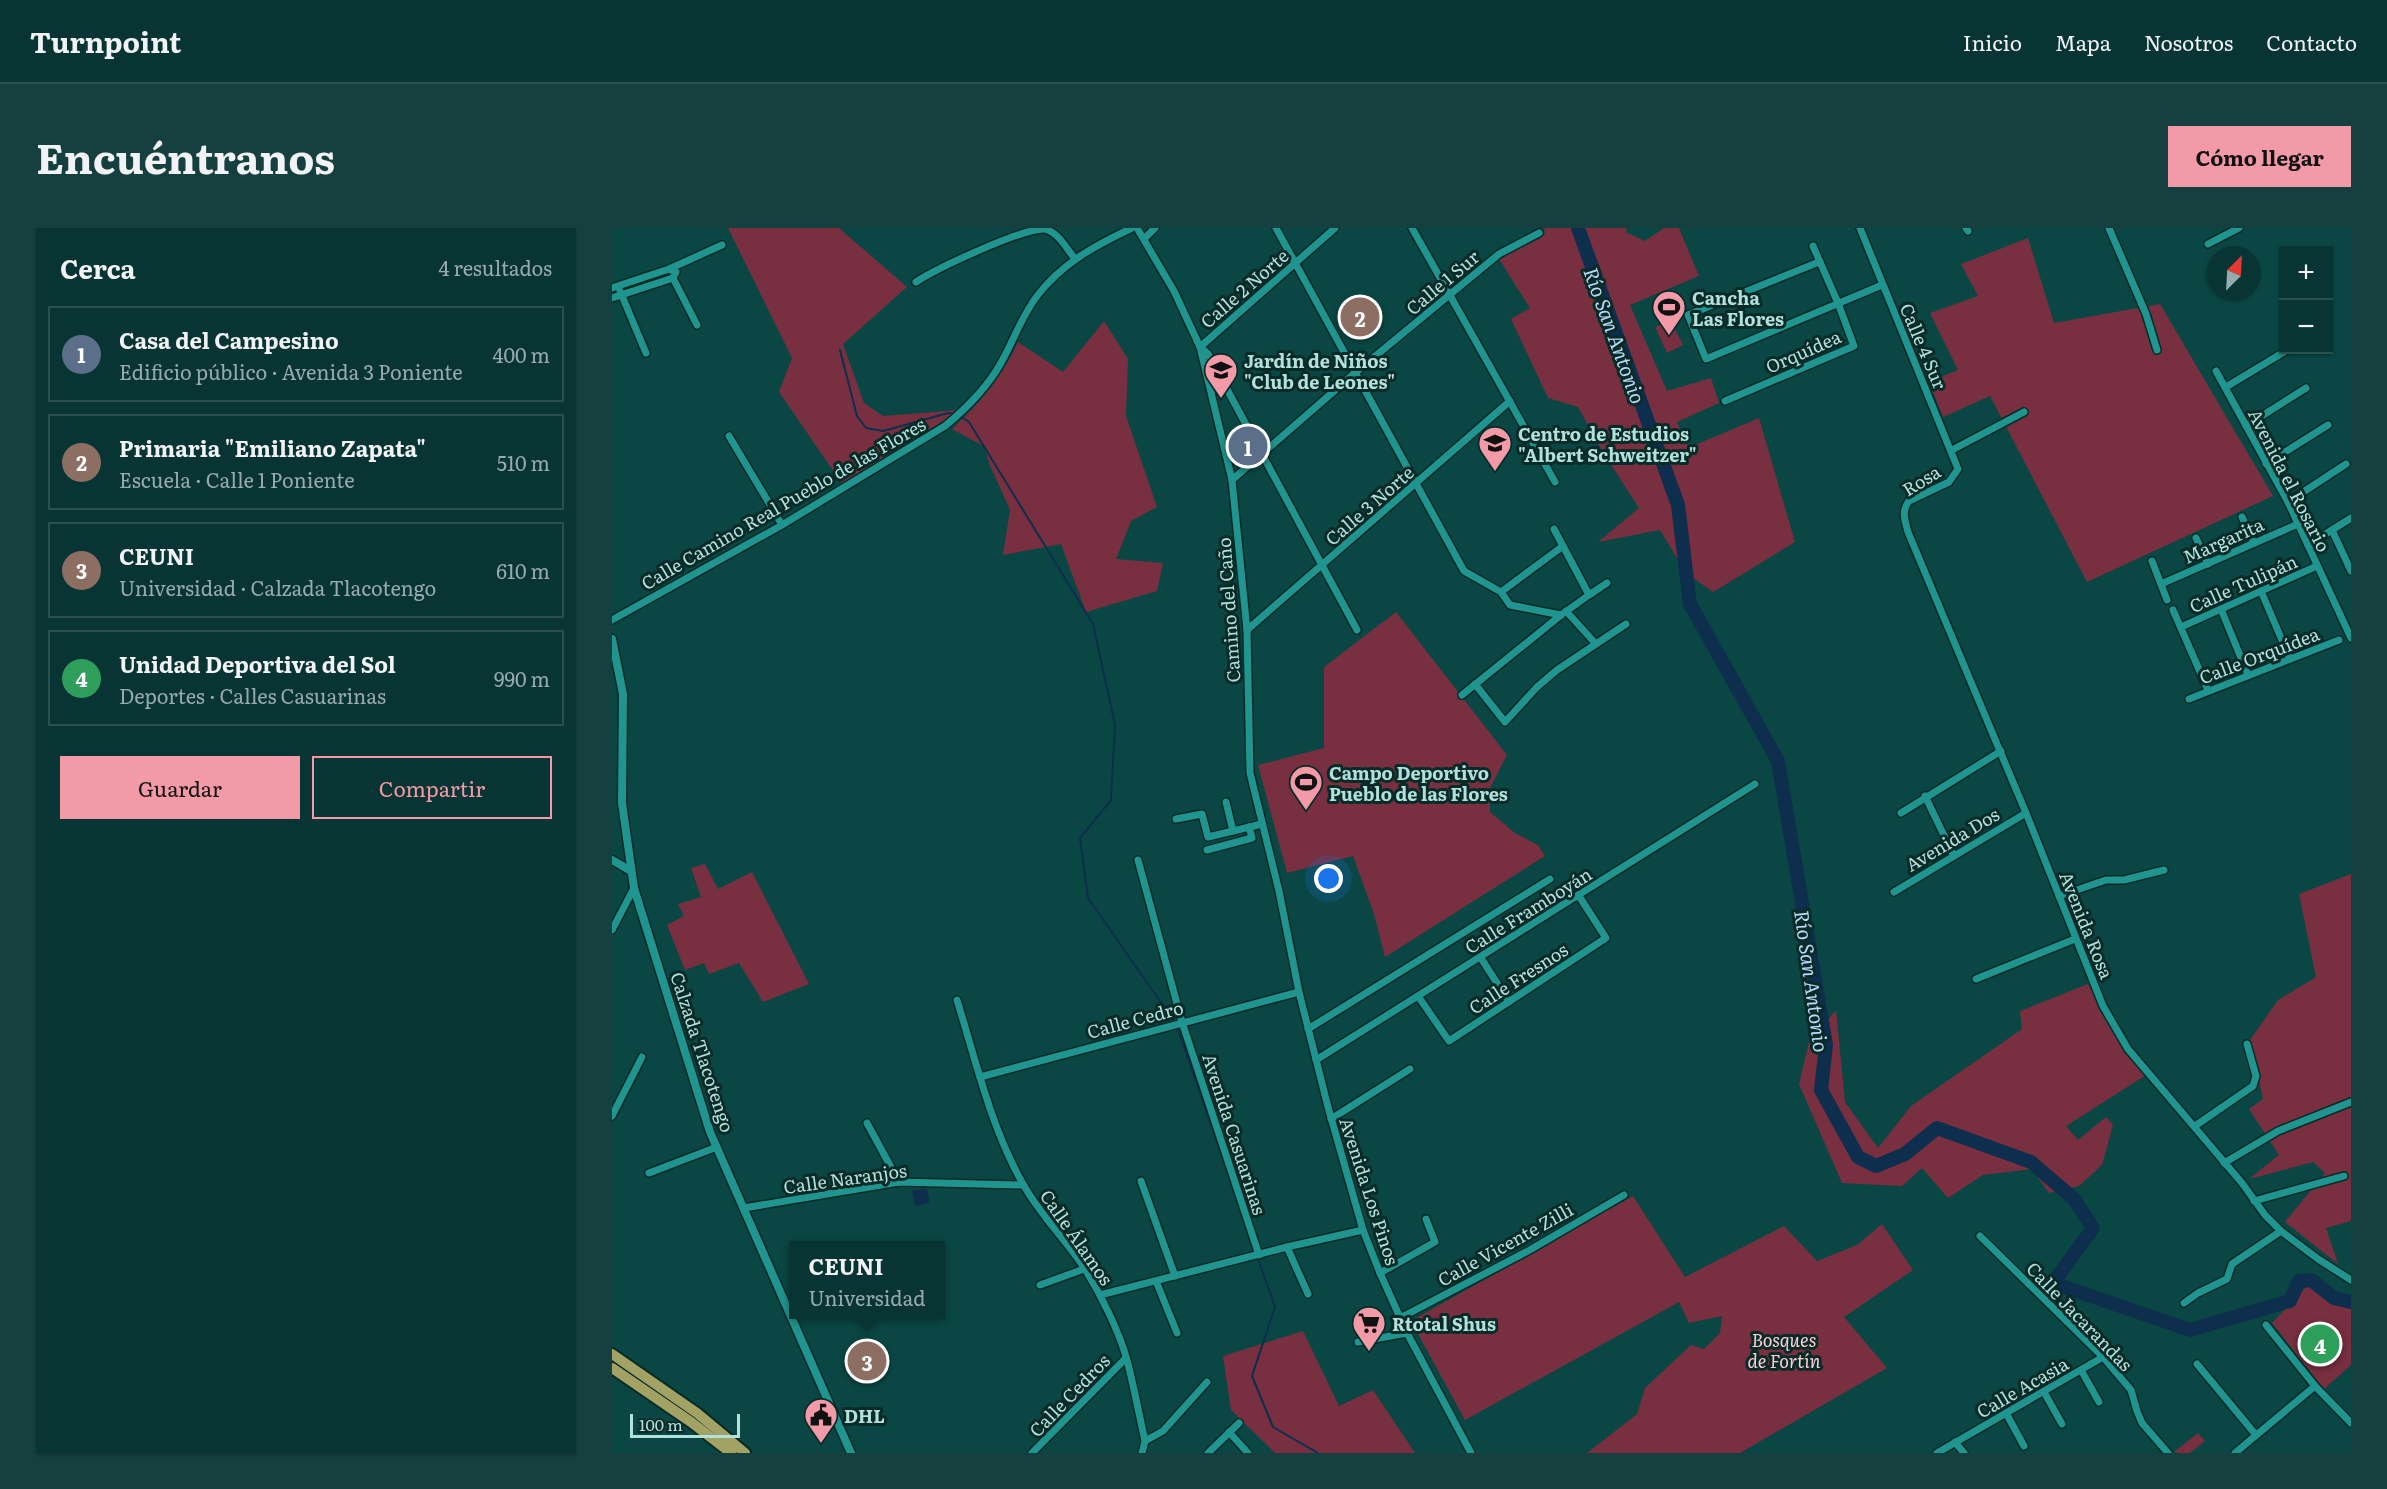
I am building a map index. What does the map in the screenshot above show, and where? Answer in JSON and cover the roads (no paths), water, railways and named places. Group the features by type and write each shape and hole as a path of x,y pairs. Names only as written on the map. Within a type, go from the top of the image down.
{"main road":[{"path":"612,1354 645,1384 745,1453"},
{"path":"612,1368 645,1384"},
{"path":"694,1418 731,1453"}],"street":[{"path":"916,282 938,268 1023,231 1043,228 1052,232 1075,259"},
{"name":"Calle Camino Real Pueblo de las Flores","path":"612,620 782,525 945,426 969,406 1001,363 1030,306 1049,283 1075,259 1094,246 1132,228"},
{"name":"Camino del Caño","path":"1137,228 1145,238 1174,291 1200,347 1232,480 1247,630 1251,773 1279,891 1299,992"},
{"path":"1145,238 1155,228"},
{"path":"1276,228 1464,571 1501,592 1510,605 1564,613 1596,644"},
{"name":"Calle 2 Norte","path":"1200,347 1335,228"},
{"path":"1413,228 1554,482"},
{"path":"2109,228 2146,314 2157,350"},
{"path":"2208,244 2239,228"},
{"name":"Calle 4 Sur","path":"1862,229 1882,285 1952,450 1958,469 1955,476"},
{"name":"Calle 1 Sur","path":"1232,480 1356,372 1499,254 1539,233"},
{"path":"646,352 622,295 615,287 669,269 722,245"},
{"path":"1813,246 1838,303"},
{"path":"1819,262 1688,315 1706,359 1882,285"},
{"path":"612,298 673,278 676,272 669,269"},
{"path":"673,278 697,326"},
{"name":"Orquídea","path":"1725,401 1854,346 1838,303"},
{"path":"1200,347 1208,354 1357,630"},
{"path":"2226,387 2281,354"},
{"name":"Avenida el Rosario","path":"2216,371 2288,502 2351,638"},
{"path":"2246,426 2306,388"},
{"name":"Calle 3 Norte","path":"1247,630 1510,401"},
{"path":"1952,450 2024,412"},
{"path":"2266,464 2328,425"},
{"path":"729,436 782,525"},
{"path":"2288,502 2346,464"},
{"name":"Rosa","path":"1903,511 1909,501 1949,482 1955,476"},
{"name":"Avenida Rosa","path":"1903,511 1908,532 2001,751 2103,1006 2128,1048 2281,1231 2351,1280"},
{"path":"2242,517 2254,543"},
{"path":"2308,545 2351,518"},
{"name":"Margarita","path":"2161,584 2298,524"},
{"path":"1554,529 1589,595"},
{"path":"2332,530 2351,571"},
{"path":"2196,538 2208,564"},
{"path":"1501,592 1563,546"},
{"path":"2152,561 2168,600"},
{"name":"Calle Tulipán","path":"2181,627 2317,566"},
{"path":"1462,695 1564,613 1607,584"},
{"path":"2260,591 2290,659"},
{"path":"2221,609 2248,675"},
{"path":"2173,610 2208,690"},
{"path":"1475,684 1505,722 1550,676 1626,624"},
{"name":"Calzada Tlacotengo","path":"612,639 623,694 622,803 633,888 692,1079 717,1147 789,1311"},
{"name":"Calle Orquídea","path":"2189,699 2339,640"},
{"path":"1901,813 1925,796 2001,751"},
{"name":"Calle Framboyán","path":"1316,1060 1755,784"},
{"path":"1925,796 1954,856"},
{"path":"1226,802 1233,831"},
{"name":"Avenida Dos","path":"1894,892 2026,813"},
{"path":"1176,819 1202,814 1208,837 1262,824"},
{"path":"1207,850 1252,838 1249,827"},
{"path":"612,860 631,871"},
{"name":"Avenida Casuarinas","path":"1138,860 1182,1022 1259,1255"},
{"path":"2059,896 2106,880 2124,880 2164,870"},
{"path":"1308,1029 1550,879"},
{"path":"612,930 633,888"},
{"name":"Calle Fresnos","path":"1419,996 1449,1041 1606,938 1579,896"},
{"path":"1976,979 2075,939"},
{"path":"1481,958 1509,1002"},
{"name":"Calle Cedro","path":"980,1077 1299,992"},
{"name":"Avenida Los Pinos","path":"1299,992 1331,1119 1363,1230 1407,1333 1471,1453"},
{"name":"Calle Álamos","path":"957,1000 980,1077 1006,1150 1023,1185 1084,1269 1100,1295 1126,1358 1145,1441 1142,1453"},
{"path":"2195,1126 2253,1086 2256,1076 2247,1044"},
{"path":"612,1116 642,1057"},
{"path":"1331,1119 1410,1069"},
{"path":"2224,1163 2278,1131 2351,1102"},
{"path":"867,1124 899,1182"},
{"path":"649,1173 717,1147"},
{"path":"2254,1201 2344,1176"},
{"path":"1141,1181 1175,1276"},
{"name":"Calle Naranjos","path":"744,1208 899,1182 1023,1185"},
{"name":"Calle Vicente Zilli","path":"1400,1318 1528,1251 1624,1194"},
{"path":"1380,1273 1433,1244 1435,1238 1426,1219"},
{"path":"1100,1295 1363,1230"},
{"path":"2184,1303 2198,1293 2227,1279 2232,1264 2281,1231"},
{"name":"Calle Jacarandas","path":"1980,1236 2103,1357 2131,1390 2142,1422 2168,1453"},
{"path":"1287,1247 1308,1294"},
{"path":"1040,1285 1084,1269"},
{"path":"1156,1281 1177,1333"},
{"name":"Calzada Tlacotengo","path":"792,1319 851,1453"},
{"path":"2266,1324 2315,1386 2351,1423"},
{"path":"1358,1342 1407,1333"},
{"name":"Calle Acasia","path":"1936,1453 2103,1357"},
{"name":"Calle Cedros","path":"1032,1453 1126,1358"},
{"path":"2197,1364 2256,1435"},
{"path":"2081,1370 2099,1402"},
{"path":"1145,1441 1169,1425 1207,1382"},
{"path":"2235,1453 2315,1386"},
{"path":"2044,1392 2062,1424"},
{"path":"2006,1413 2025,1446"},
{"path":"1208,1453 1239,1423"},
{"path":"1229,1432 1248,1453"},
{"path":"1955,1442 1964,1453"}],"water":[{"path":"927,1189 930,1203 915,1206 912,1190"}],"waterway":[{"name":"Río San Antonio","path":"1578,228 1678,505 1690,604 1778,761 1826,1045 1821,1090 1858,1157 1876,1166 1905,1154 1937,1128 2031,1162 2074,1199 2093,1228 2053,1283 2190,1330 2290,1301 2299,1281 2311,1280 2334,1298 2351,1302"},
{"path":"840,350 857,416 866,428 883,431 948,413 954,414"},
{"path":"959,415 969,422 1093,624 1115,725 1111,800 1080,838 1088,898 1176,1024 1238,1202"},
{"path":"1257,1256 1275,1307 1252,1376 1273,1427 1318,1453"}],"place":[{"name":"Primaria \"Emiliano Zapata\"","path":"1360,317"},
{"name":"Cancha Las Flores","path":"1669,336"},
{"name":"Jardín de Niños \"Club de Leones\"","path":"1221,399"},
{"name":"Casa del Campesino","path":"1248,446"},
{"name":"Centro de Estudios \"Albert Schweitzer\"","path":"1495,472"},
{"name":"Campo Deportivo Pueblo de las Flores","path":"1306,811"},
{"name":"Unidad Deportiva del Sol","path":"2320,1344"},
{"name":"Rtotal Shus","path":"1369,1352"},
{"name":"CEUNI","path":"867,1361"},
{"name":"DHL","path":"821,1444"}],"park label":[{"name":"Bosques de Fortín","path":"1784,1349"}]}
